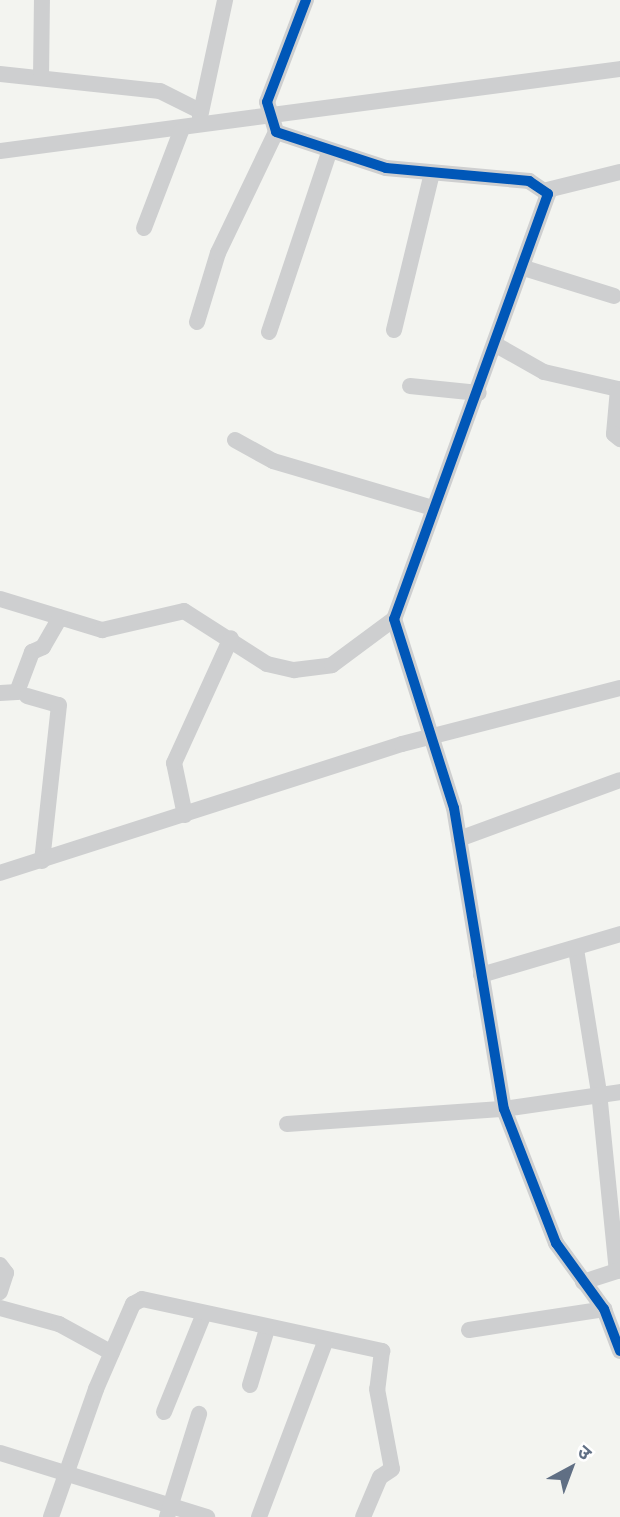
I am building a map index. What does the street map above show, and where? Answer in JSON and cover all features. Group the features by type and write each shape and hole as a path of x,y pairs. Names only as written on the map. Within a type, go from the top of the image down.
{"street":[{"path":"41,78 42,0"},
{"path":"201,129 200,111 225,0"},
{"path":"197,322 218,253 272,125 267,102 306,0"},
{"path":"0,151 201,129 272,125 620,69"},
{"path":"0,74 168,93 200,111"},
{"path":"272,125 329,153 431,177 529,181 547,190 620,172"},
{"path":"144,228 181,131"},
{"path":"269,332 329,153"},
{"path":"394,330 431,177"},
{"path":"0,599 60,618 117,629 184,611 231,638 267,664 307,671 357,651 394,619 433,508 498,346 547,190"},
{"path":"524,268 614,296"},
{"path":"498,346 544,372 619,389 614,434 620,439"},
{"path":"410,386 479,393"},
{"path":"235,440 273,461 433,508"},
{"path":"0,693 16,692 32,652 43,647 60,618"},
{"path":"394,619 454,808 504,1109 556,1243 604,1309 620,1351"},
{"path":"185,815 174,764 231,638"},
{"path":"0,873 402,744 433,739 620,688"},
{"path":"27,696 59,705 42,861"},
{"path":"459,839 620,780"},
{"path":"481,975 620,934"},
{"path":"576,948 599,1091 618,1270 583,1282"},
{"path":"287,1124 504,1109 599,1091 620,1092"},
{"path":"0,1265 6,1273 0,1292"},
{"path":"51,1517 112,1353 138,1300 384,1354 377,1390 392,1469 380,1477 363,1517"},
{"path":"0,1308 59,1324 112,1353"},
{"path":"470,1329 604,1309"},
{"path":"163,1412 203,1316"},
{"path":"250,1385 267,1329"},
{"path":"259,1517 326,1340"},
{"path":"169,1511 199,1414"},
{"path":"0,1453 169,1511 207,1517"}],"cycle path":[{"path":"306,0 267,102 276,132 386,168 529,181 548,194 394,619 454,808 504,1109 556,1243 604,1309 620,1351"}]}
